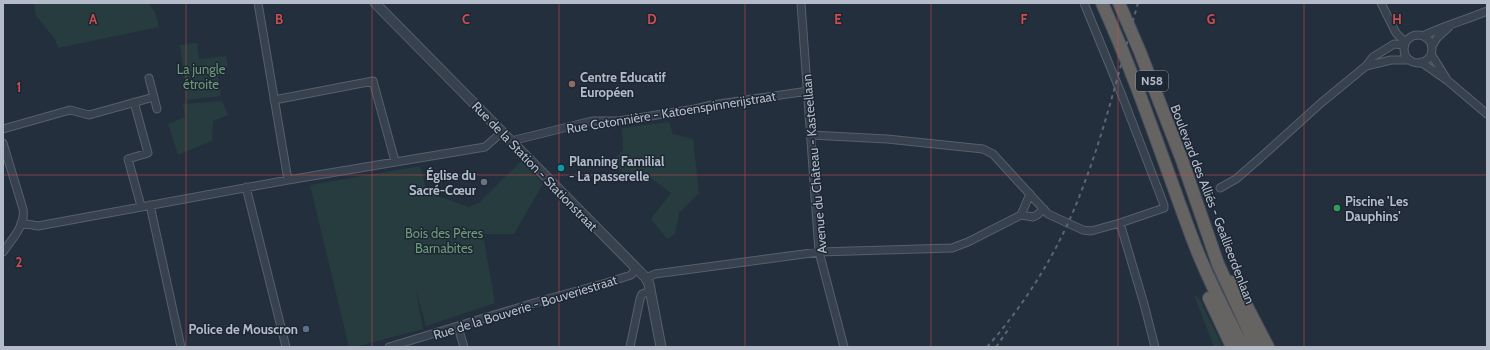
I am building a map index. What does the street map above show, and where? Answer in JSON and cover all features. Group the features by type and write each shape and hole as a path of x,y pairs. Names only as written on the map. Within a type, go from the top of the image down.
{"highway":[{"name":"N58","path":"1102,3 1115,30 1140,94 1191,235 1220,303 1243,347"},
{"name":"Boulevard des Alliés - Geallieerdenlaan","path":"1119,3 1140,52 1179,153 1218,264 1256,347"},
{"name":"N58","path":"1191,235 1200,276 1232,347"},
{"name":"N58","path":"1218,264 1242,297 1268,347"}],"street":[{"path":"258,3 288,180"},
{"name":"Avenue du Château - Kasteellaan","path":"801,3 820,252 844,347"},
{"path":"811,134 887,139 983,149 993,154 1044,209 1053,216 1087,231 1164,208 1121,91 1084,3"},
{"path":"1381,3 1396,33 1405,44"},
{"name":"Rue de la Station - Stationstraat","path":"379,4 502,132 646,278 651,291 661,347"},
{"path":"1409,60 1404,50 1405,44 1413,36 1423,36 1487,11"},
{"path":"1366,66 1391,60 1409,60 1420,62 1428,58 1431,54 1432,46 1437,38 1453,25"},
{"path":"1423,36 1432,46"},
{"path":"1220,188 1242,174 1321,103 1366,66 1373,57 1394,44 1405,44"},
{"path":"1431,54 1448,81"},
{"path":"1420,62 1448,81 1487,114"},
{"path":"149,78 157,109"},
{"path":"274,100 373,81 395,161"},
{"name":"Rue Cotonnière - Katoenspinnerijstraat","path":"511,141 592,121 619,121 694,109 712,104 808,91"},
{"path":"3,129 70,110 89,115 154,97"},
{"path":"134,102 148,153 128,159 141,206"},
{"path":"22,223 38,226 246,187 485,147 502,132"},
{"path":"3,143 24,216 22,223 3,252"},
{"path":"246,187 286,347"},
{"path":"1021,216 1030,194"},
{"path":"150,205 181,347"},
{"path":"646,278 655,274 820,252 952,248 968,242 1021,216 1033,217 1044,209"},
{"path":"1120,222 1155,347"},
{"name":"Rue de la Bouverie - Bouveriestraat","path":"389,347 544,300 606,283 630,275 636,269"},
{"path":"630,347 640,299 642,294 651,291"},
{"path":"458,327 464,347"}],"green space":[{"path":"34,3 148,3 155,12 159,27 58,48 55,39 36,16"},
{"name":"La jungle étroite","path":"197,43 199,59 226,56 228,67 217,69 221,96 187,100 180,45"},
{"path":"222,101 228,115 213,121 212,141 178,155 168,124 185,117 183,104"},
{"path":"669,122 673,134 693,139 699,193 679,213 675,234 667,239 651,219 671,193 648,176 630,176 610,164 623,150 622,128"},
{"name":"Bois des Pères Barnabites","path":"522,160 543,184 514,234 483,234 495,303 426,326 416,290 423,329 355,347 349,347 310,185 420,166 427,192 469,207 479,203"},
{"path":"1194,295 1199,298 1223,347 1214,347"}],"railway":[{"path":"987,347 1002,330 1029,293 1053,254 1073,213 1098,146 1138,3"},
{"path":"996,347 1010,327"}],"place":[{"name":"Centre Educatif Européen","path":"572,84"},
{"name":"Planning Familial - La passerelle","path":"561,168"},
{"name":"Église du Sacré-Cœur","path":"484,182"},
{"name":"Piscine 'Les Dauphins'","path":"1337,208"},
{"name":"Police de Mouscron","path":"306,329"}]}
